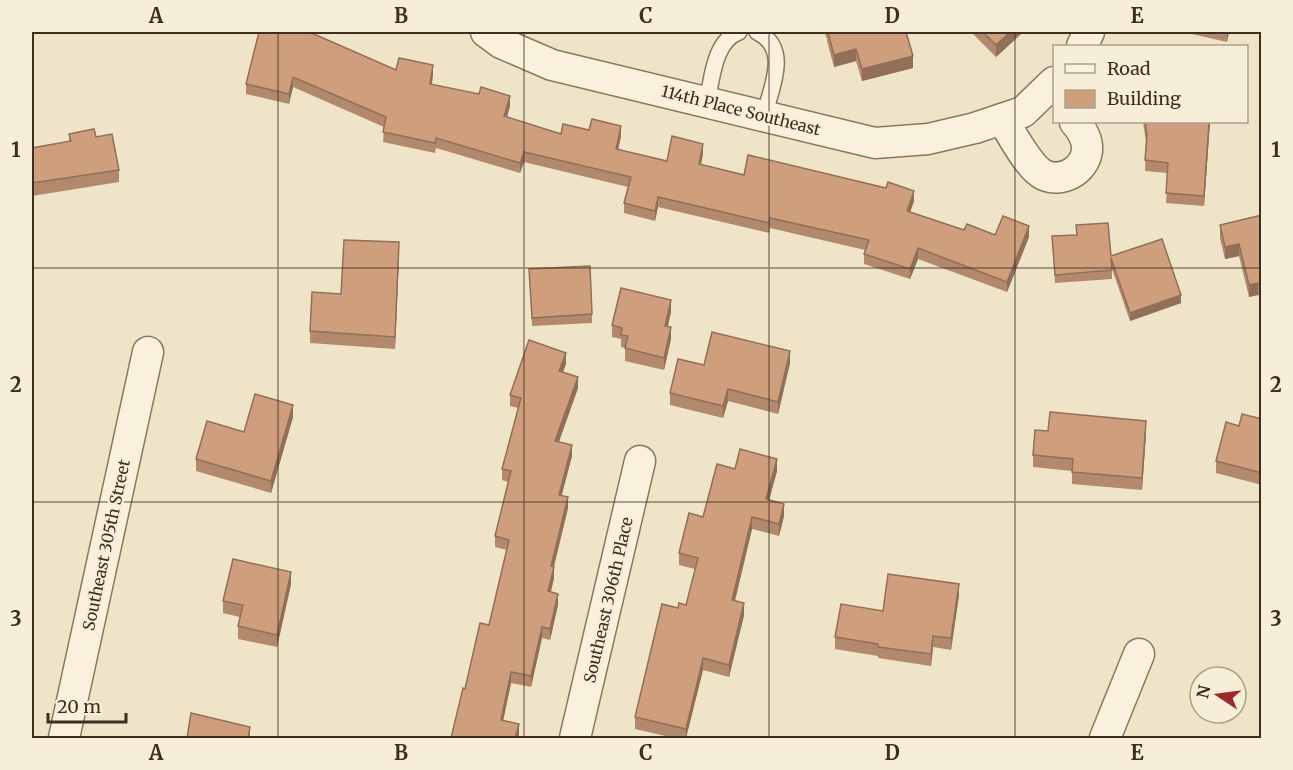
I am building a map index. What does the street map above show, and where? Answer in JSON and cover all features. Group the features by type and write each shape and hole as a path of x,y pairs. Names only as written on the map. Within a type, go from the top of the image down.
{"street":[{"name":"114th Place Southeast","path":"486,32 501,42 552,65 875,143 928,139 975,129 1012,115"},
{"path":"1053,88 1012,115 1034,167 1043,174 1054,177 1066,177 1076,171 1084,162 1087,151 1086,139 1076,123"},
{"name":"Southeast 305th Street","path":"64,738 148,352"},
{"name":"Southeast 306th Place","path":"575,738 640,461"},
{"path":"1105,738 1139,654"}],"lane":[{"path":"707,102 719,52 724,42 732,34 739,32"},
{"path":"757,32 773,44 777,55 777,67 764,116"}],"building":[{"path":"259,32 314,34 396,70 399,58 433,65 430,84 479,94 481,87 510,96 504,116 561,134 563,124 589,130 592,119 621,126 616,149 667,161 672,136 703,144 699,164 744,175 748,155 886,188 888,182 914,191 907,211 964,230 967,224 995,235 1003,216 1029,226 1007,282 918,248 910,269 864,254 869,240 770,218 769,223 658,197 655,211 624,203 631,177 524,152 520,163 436,138 435,143 383,132 386,117 293,77 289,94 246,84"},
{"path":"828,32 906,32 913,56 862,69 856,49 834,55"},
{"path":"983,32 1010,32 996,45"},
{"path":"1145,123 1209,123 1204,196 1166,193 1168,163 1145,160 1147,135"},
{"path":"94,129 96,137 112,134 119,170 32,183 32,148 71,141 69,134"},
{"path":"1262,215 1262,287 1258,283 1249,285 1239,244 1225,247 1220,225"},
{"path":"1108,223 1111,256 1162,239 1181,295 1130,313 1111,258 1112,270 1055,275 1052,236 1077,235 1076,225"},
{"path":"344,240 399,242 395,337 310,331 312,292 341,294"},
{"path":"590,266 592,314 532,318 529,269"},
{"path":"621,288 671,300 665,326 671,327 664,358 625,348 628,336 621,335 622,328 612,325"},
{"path":"712,332 790,351 778,402 728,389 723,406 670,393 678,359 704,365"},
{"path":"529,340 566,353 559,371 578,377 555,441 572,445 559,495 568,497 551,566 554,567 548,591 558,594 550,629 542,627 531,676 511,672 501,720 519,724 515,738 451,738 480,623 489,625 509,540 495,536 511,471 502,469 521,398 510,395"},
{"path":"255,394 293,405 271,481 196,459 207,421 244,432"},
{"path":"1050,412 1146,421 1142,478 1072,472 1073,459 1033,455 1035,430 1048,431"},
{"path":"1242,414 1262,419 1262,473 1216,461 1226,422 1239,426"},
{"path":"740,449 777,459 766,499 784,504 779,524 752,517 732,600 744,603 729,665 703,658 686,729 635,717 662,604 678,608 679,603 686,605 698,558 679,553 689,513 703,517 717,464 735,469"},
{"path":"233,559 291,572 277,635 238,626 243,605 223,601"},
{"path":"888,574 959,584 951,638 933,636 931,654 878,647 878,644 835,637 841,604 883,611"},
{"path":"191,713 250,727 248,738 187,738"}]}
